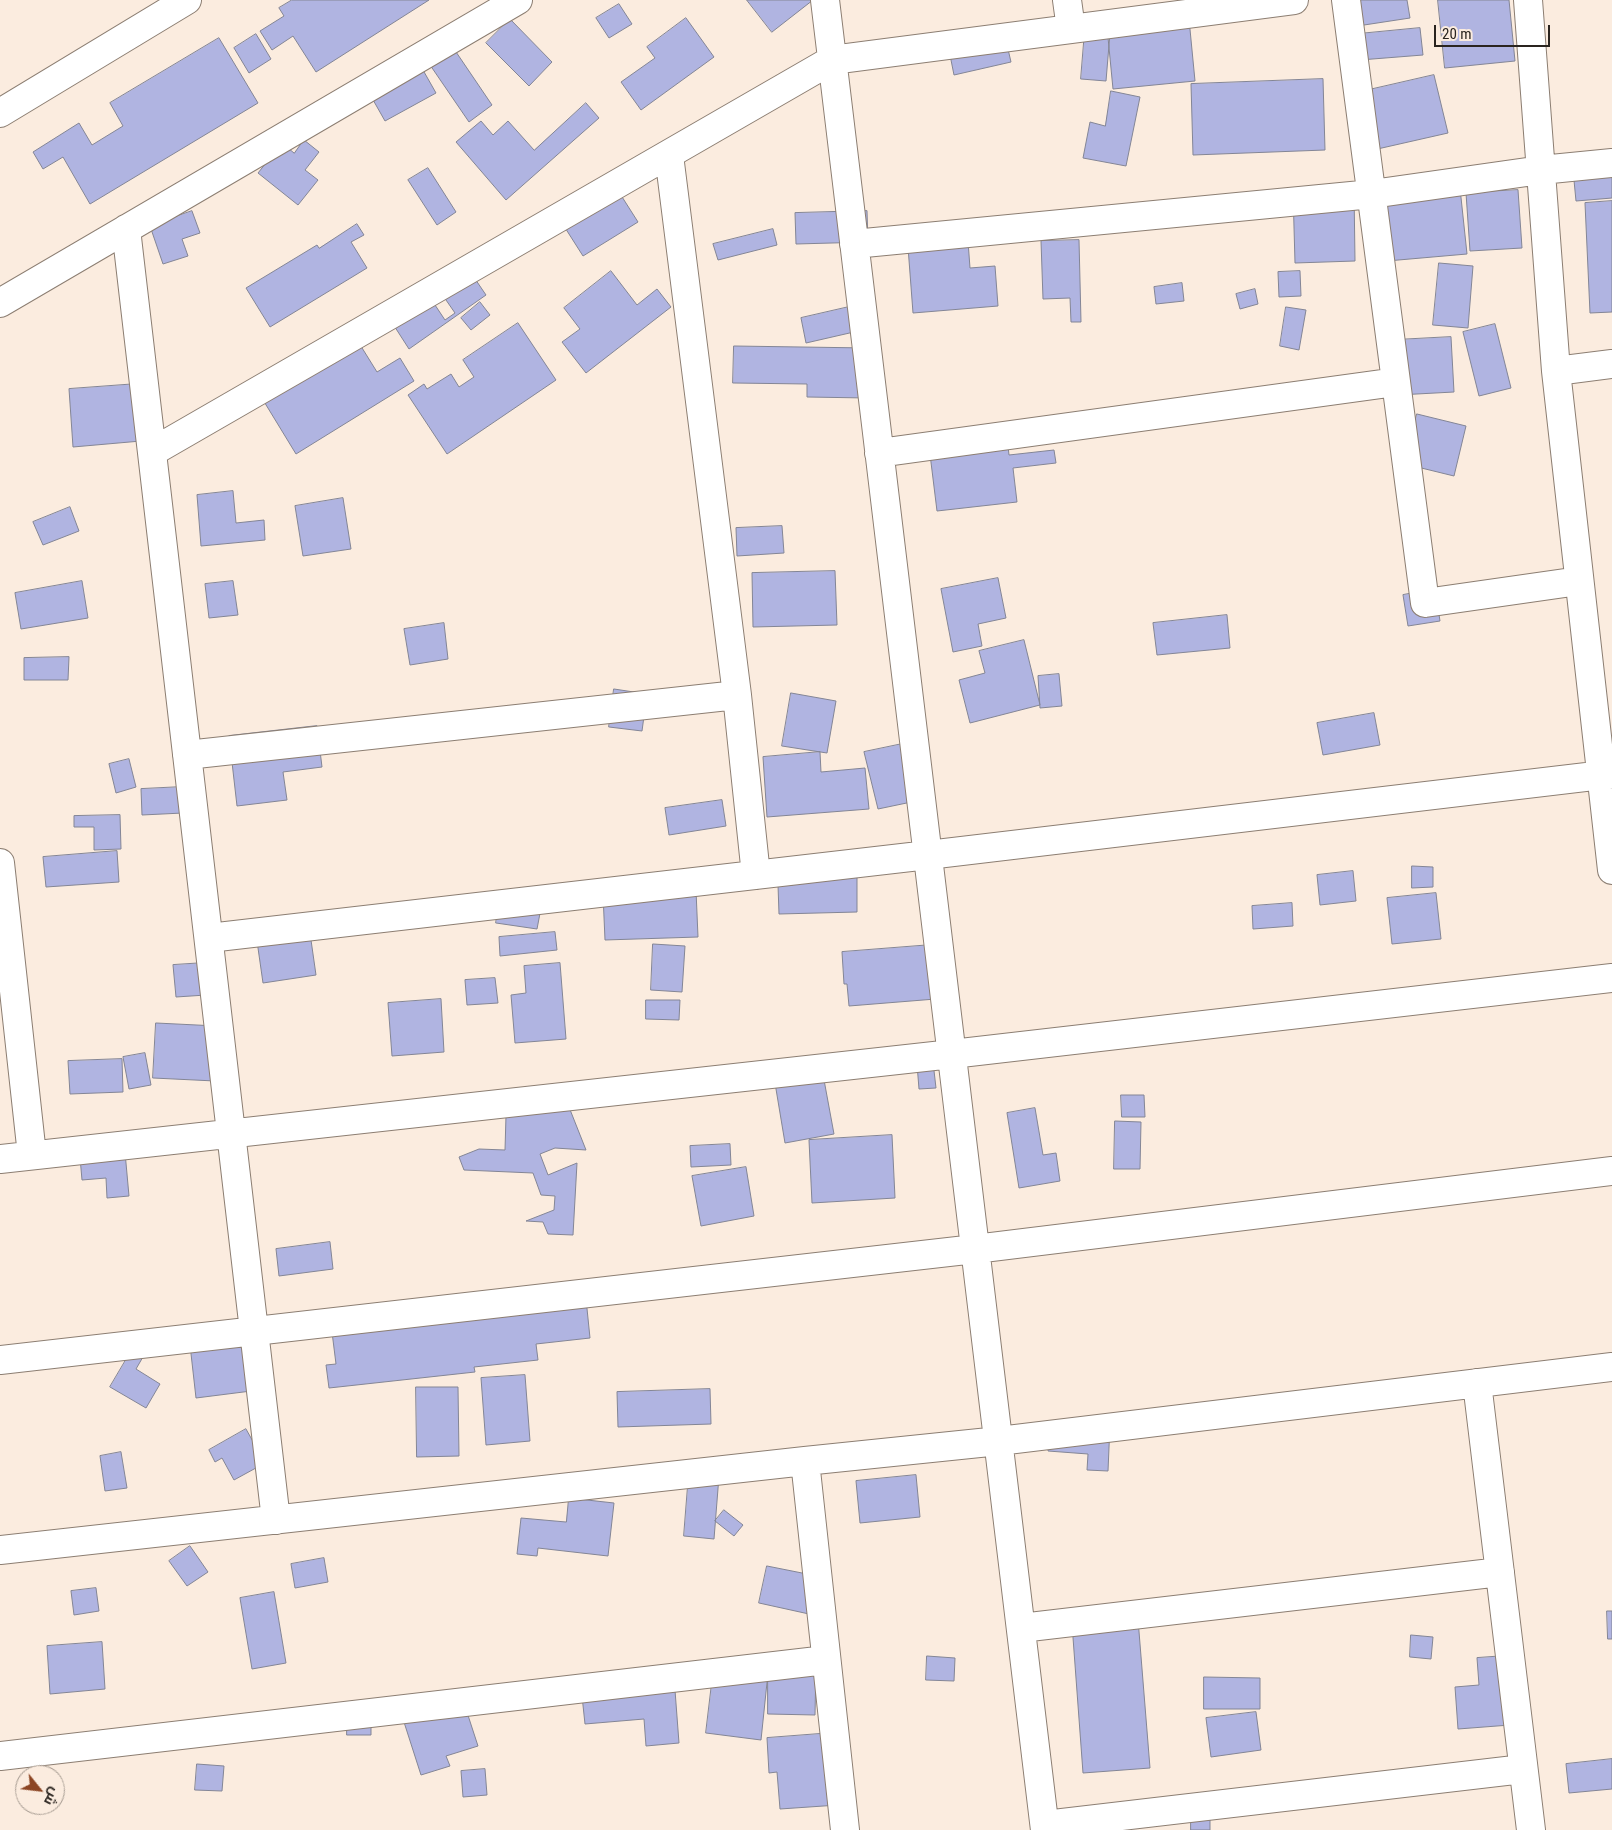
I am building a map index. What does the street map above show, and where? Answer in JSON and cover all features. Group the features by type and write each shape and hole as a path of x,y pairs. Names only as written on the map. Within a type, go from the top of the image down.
{"street":[{"path":"0,113 187,0"},
{"path":"0,303 518,0"},
{"path":"825,0 1045,1828 1524,1770"},
{"path":"1067,0 1072,29"},
{"path":"152,452 832,60 1294,0"},
{"path":"1346,0 1425,603 1579,581"},
{"path":"1528,0 1556,372 1579,581 1607,774 1612,870"},
{"path":"669,155 736,695 756,875"},
{"path":"854,244 1372,194 1541,170 1612,163"},
{"path":"126,229 276,1520"},
{"path":"1556,372 1612,364"},
{"path":"880,453 1396,382"},
{"path":"187,755 736,695"},
{"path":"209,938 1607,774"},
{"path":"0,863 5,957 32,1155"},
{"path":"0,1159 952,1054 1612,978"},
{"path":"0,1360 975,1249 1612,1171"},
{"path":"0,1550 999,1441 1612,1367"},
{"path":"1477,1383 1531,1830"},
{"path":"805,1461 845,1830"},
{"path":"1021,1628 1500,1572"},
{"path":"0,1756 826,1660"}],"building":[{"path":"292,0 429,0 316,72 293,36 272,50 260,31 284,16 279,8"},
{"path":"747,0 813,0 772,32"},
{"path":"1358,0 1407,0 1410,18 1351,27"},
{"path":"1438,0 1509,0 1515,61 1445,68"},
{"path":"619,4 632,24 609,38 596,18"},
{"path":"686,18 714,57 641,110 621,82 655,58 647,47"},
{"path":"510,19 552,62 529,86 486,43"},
{"path":"1189,19 1195,81 1113,89 1107,27"},
{"path":"1420,28 1423,55 1360,60 1358,34"},
{"path":"1085,30 1110,33 1106,81 1081,79"},
{"path":"1004,32 1011,62 954,75 948,45"},
{"path":"256,34 271,59 249,73 234,48"},
{"path":"219,38 258,103 90,204 63,157 43,169 33,152 79,123 92,145 123,126 110,103"},
{"path":"452,46 492,105 469,122 428,62"},
{"path":"419,63 436,93 385,121 368,91"},
{"path":"1434,75 1448,133 1373,150 1360,92"},
{"path":"1323,79 1325,150 1193,155 1191,84"},
{"path":"1111,91 1140,97 1126,166 1083,158 1090,122 1105,126"},
{"path":"586,103 599,118 506,200 456,142 481,121 493,135 508,121 534,150"},
{"path":"304,140 319,152 305,170 318,180 298,205 258,173 282,143 294,153"},
{"path":"1612,167 1612,198 1576,201 1573,170"},
{"path":"428,168 456,212 437,225 408,180"},
{"path":"1460,188 1467,254 1387,261 1381,195"},
{"path":"617,189 638,222 583,256 562,223"},
{"path":"1354,189 1355,261 1295,263 1293,191"},
{"path":"1518,190 1522,248 1470,251 1466,193"},
{"path":"1612,201 1612,312 1590,313 1585,203"},
{"path":"192,211 200,233 182,239 188,256 163,264 150,226"},
{"path":"867,211 868,242 796,244 795,213"},
{"path":"357,224 364,235 351,242 367,268 270,327 246,288 317,245 319,248"},
{"path":"773,229 777,245 718,260 713,244"},
{"path":"1079,240 1081,322 1071,322 1070,298 1043,299 1041,241"},
{"path":"968,241 970,268 995,266 998,306 913,313 908,247"},
{"path":"1439,263 1473,266 1468,328 1433,325"},
{"path":"467,267 486,295 409,349 391,321 429,296 445,320 455,313 437,287"},
{"path":"611,271 637,305 657,289 671,307 586,373 562,342 580,329 564,308"},
{"path":"1300,271 1301,296 1279,297 1278,272"},
{"path":"1182,283 1184,301 1156,304 1154,287"},
{"path":"1255,289 1258,304 1240,309 1236,294"},
{"path":"480,302 490,315 471,330 461,318"},
{"path":"862,304 867,329 806,343 801,318"},
{"path":"1286,307 1306,310 1299,350 1280,346"},
{"path":"518,323 556,380 447,454 408,395 424,384 427,389 451,374 459,387 474,377 463,360"},
{"path":"1495,324 1511,388 1479,396 1463,332"},
{"path":"354,335 377,372 400,358 414,381 296,454 260,395"},
{"path":"1451,337 1454,392 1398,395 1395,340"},
{"path":"734,346 868,348 867,398 807,397 807,384 733,383"},
{"path":"137,384 141,441 73,447 69,389"},
{"path":"1417,414 1466,426 1454,476 1405,464"},
{"path":"1007,437 1009,455 1054,450 1056,463 1013,468 1017,502 937,511 929,446"},
{"path":"233,491 236,523 264,520 265,540 201,546 197,495"},
{"path":"343,498 351,549 303,556 295,506"},
{"path":"70,507 79,531 43,545 33,522"},
{"path":"782,526 784,553 737,556 736,528"},
{"path":"835,571 837,625 753,627 752,573"},
{"path":"998,578 1006,618 978,624 982,646 953,652 941,589"},
{"path":"82,581 88,618 21,629 15,593"},
{"path":"233,581 238,615 209,618 205,584"},
{"path":"1435,589 1440,621 1408,626 1403,595"},
{"path":"1227,615 1230,648 1157,655 1153,623"},
{"path":"444,623 448,659 410,665 404,629"},
{"path":"1024,640 1040,705 970,723 959,680 985,673 979,651"},
{"path":"69,657 68,680 24,680 24,658"},
{"path":"1059,674 1062,706 1040,708 1038,676"},
{"path":"614,689 647,694 642,731 609,727"},
{"path":"791,693 836,701 827,753 782,746"},
{"path":"1374,713 1380,745 1323,755 1317,723"},
{"path":"317,726 322,767 283,772 287,800 237,806 229,736"},
{"path":"907,743 921,800 878,809 864,752"},
{"path":"820,752 821,772 865,768 869,809 767,817 763,757"},
{"path":"129,759 136,787 116,793 109,764"},
{"path":"182,787 183,813 142,815 141,789"},
{"path":"722,800 726,826 669,835 665,808"},
{"path":"120,815 121,849 94,850 94,827 74,827 74,816"},
{"path":"117,851 119,882 46,887 43,857"},
{"path":"857,866 857,912 779,914 778,885 793,885 792,868"},
{"path":"1412,866 1433,867 1433,887 1412,888"},
{"path":"1353,871 1356,901 1320,905 1317,875"},
{"path":"696,890 698,937 605,940 603,894"},
{"path":"1436,893 1441,939 1392,944 1387,898"},
{"path":"499,903 541,908 537,929 496,923"},
{"path":"1292,903 1293,926 1253,929 1252,906"},
{"path":"555,932 557,950 500,956 499,937"},
{"path":"310,933 316,975 263,983 257,941"},
{"path":"653,944 685,946 682,992 651,990"},
{"path":"944,944 948,998 849,1006 847,984 844,984 842,952"},
{"path":"204,963 206,995 176,997 173,965"},
{"path":"560,963 566,1039 515,1043 511,995 526,993 524,966"},
{"path":"495,978 498,1003 467,1005 465,980"},
{"path":"441,999 444,1052 392,1056 388,1003"},
{"path":"646,1000 680,1000 679,1020 646,1019"},
{"path":"156,1023 217,1026 215,1081 153,1078"},
{"path":"145,1053 151,1085 129,1089 123,1057"},
{"path":"122,1059 123,1092 70,1094 68,1061"},
{"path":"933,1062 936,1088 919,1089 917,1064"},
{"path":"822,1069 834,1134 785,1143 774,1077"},
{"path":"1121,1095 1144,1095 1145,1117 1122,1117"},
{"path":"567,1102 586,1150 555,1148 540,1154 548,1175 577,1163 573,1235 548,1234 543,1222 526,1221 554,1210 555,1196 541,1195 533,1173 464,1170 459,1157 479,1149 505,1150 506,1116"},
{"path":"1035,1108 1043,1155 1056,1153 1060,1181 1019,1188 1007,1113"},
{"path":"1115,1121 1141,1122 1140,1169 1114,1169"},
{"path":"892,1135 895,1198 812,1203 809,1140"},
{"path":"124,1141 129,1196 107,1198 106,1178 82,1180 79,1146"},
{"path":"730,1144 731,1165 691,1167 690,1146"},
{"path":"746,1167 754,1216 701,1226 692,1176"},
{"path":"330,1242 333,1269 279,1276 276,1249"},
{"path":"585,1289 590,1338 536,1344 538,1360 474,1367 475,1372 329,1388 326,1365 336,1364 330,1316"},
{"path":"260,1328 267,1389 196,1398 189,1336"},
{"path":"136,1343 147,1350 136,1369 160,1384 146,1408 110,1387"},
{"path":"525,1375 530,1441 486,1445 481,1378"},
{"path":"416,1387 458,1387 459,1456 417,1457"},
{"path":"710,1389 711,1424 618,1427 617,1392"},
{"path":"1110,1424 1108,1471 1087,1470 1088,1454 1048,1451 1050,1425"},
{"path":"246,1429 265,1463 234,1480 222,1458 215,1462 209,1450"},
{"path":"121,1452 127,1488 105,1491 100,1456"},
{"path":"689,1473 719,1476 714,1539 684,1536"},
{"path":"916,1475 920,1517 860,1523 856,1481"},
{"path":"569,1498 614,1503 608,1556 538,1548 537,1556 517,1554 521,1518 566,1522"},
{"path":"724,1510 743,1525 734,1536 715,1521"},
{"path":"190,1546 208,1572 187,1586 169,1561"},
{"path":"324,1558 328,1582 295,1588 291,1564"},
{"path":"767,1566 817,1576 809,1614 759,1603"},
{"path":"96,1588 99,1611 74,1615 71,1591"},
{"path":"274,1592 286,1663 252,1669 240,1598"},
{"path":"1607,1611 1612,1611 1612,1639 1608,1639"},
{"path":"1138,1619 1150,1768 1083,1773 1072,1624"},
{"path":"1411,1635 1433,1637 1431,1659 1410,1657"},
{"path":"102,1642 105,1689 50,1694 47,1646"},
{"path":"927,1656 955,1658 954,1681 926,1680"},
{"path":"1505,1656 1510,1725 1458,1729 1455,1687 1479,1685 1477,1658"},
{"path":"768,1665 816,1666 815,1715 768,1714"},
{"path":"714,1666 768,1673 761,1740 706,1733"},
{"path":"674,1677 679,1743 646,1746 644,1719 585,1724 582,1696"},
{"path":"1204,1677 1260,1678 1260,1709 1204,1709"},
{"path":"463,1700 478,1746 446,1756 450,1766 421,1775 403,1719"},
{"path":"347,1710 371,1710 371,1735 347,1735"},
{"path":"1256,1712 1261,1750 1211,1757 1206,1718"},
{"path":"832,1733 838,1805 780,1809 777,1772 769,1773 767,1738"},
{"path":"1612,1759 1612,1789 1569,1793 1566,1764"},
{"path":"197,1764 224,1766 222,1791 195,1790"},
{"path":"485,1769 487,1795 463,1797 461,1771"},
{"path":"1191,1814 1210,1814 1210,1830 1191,1830"}]}
